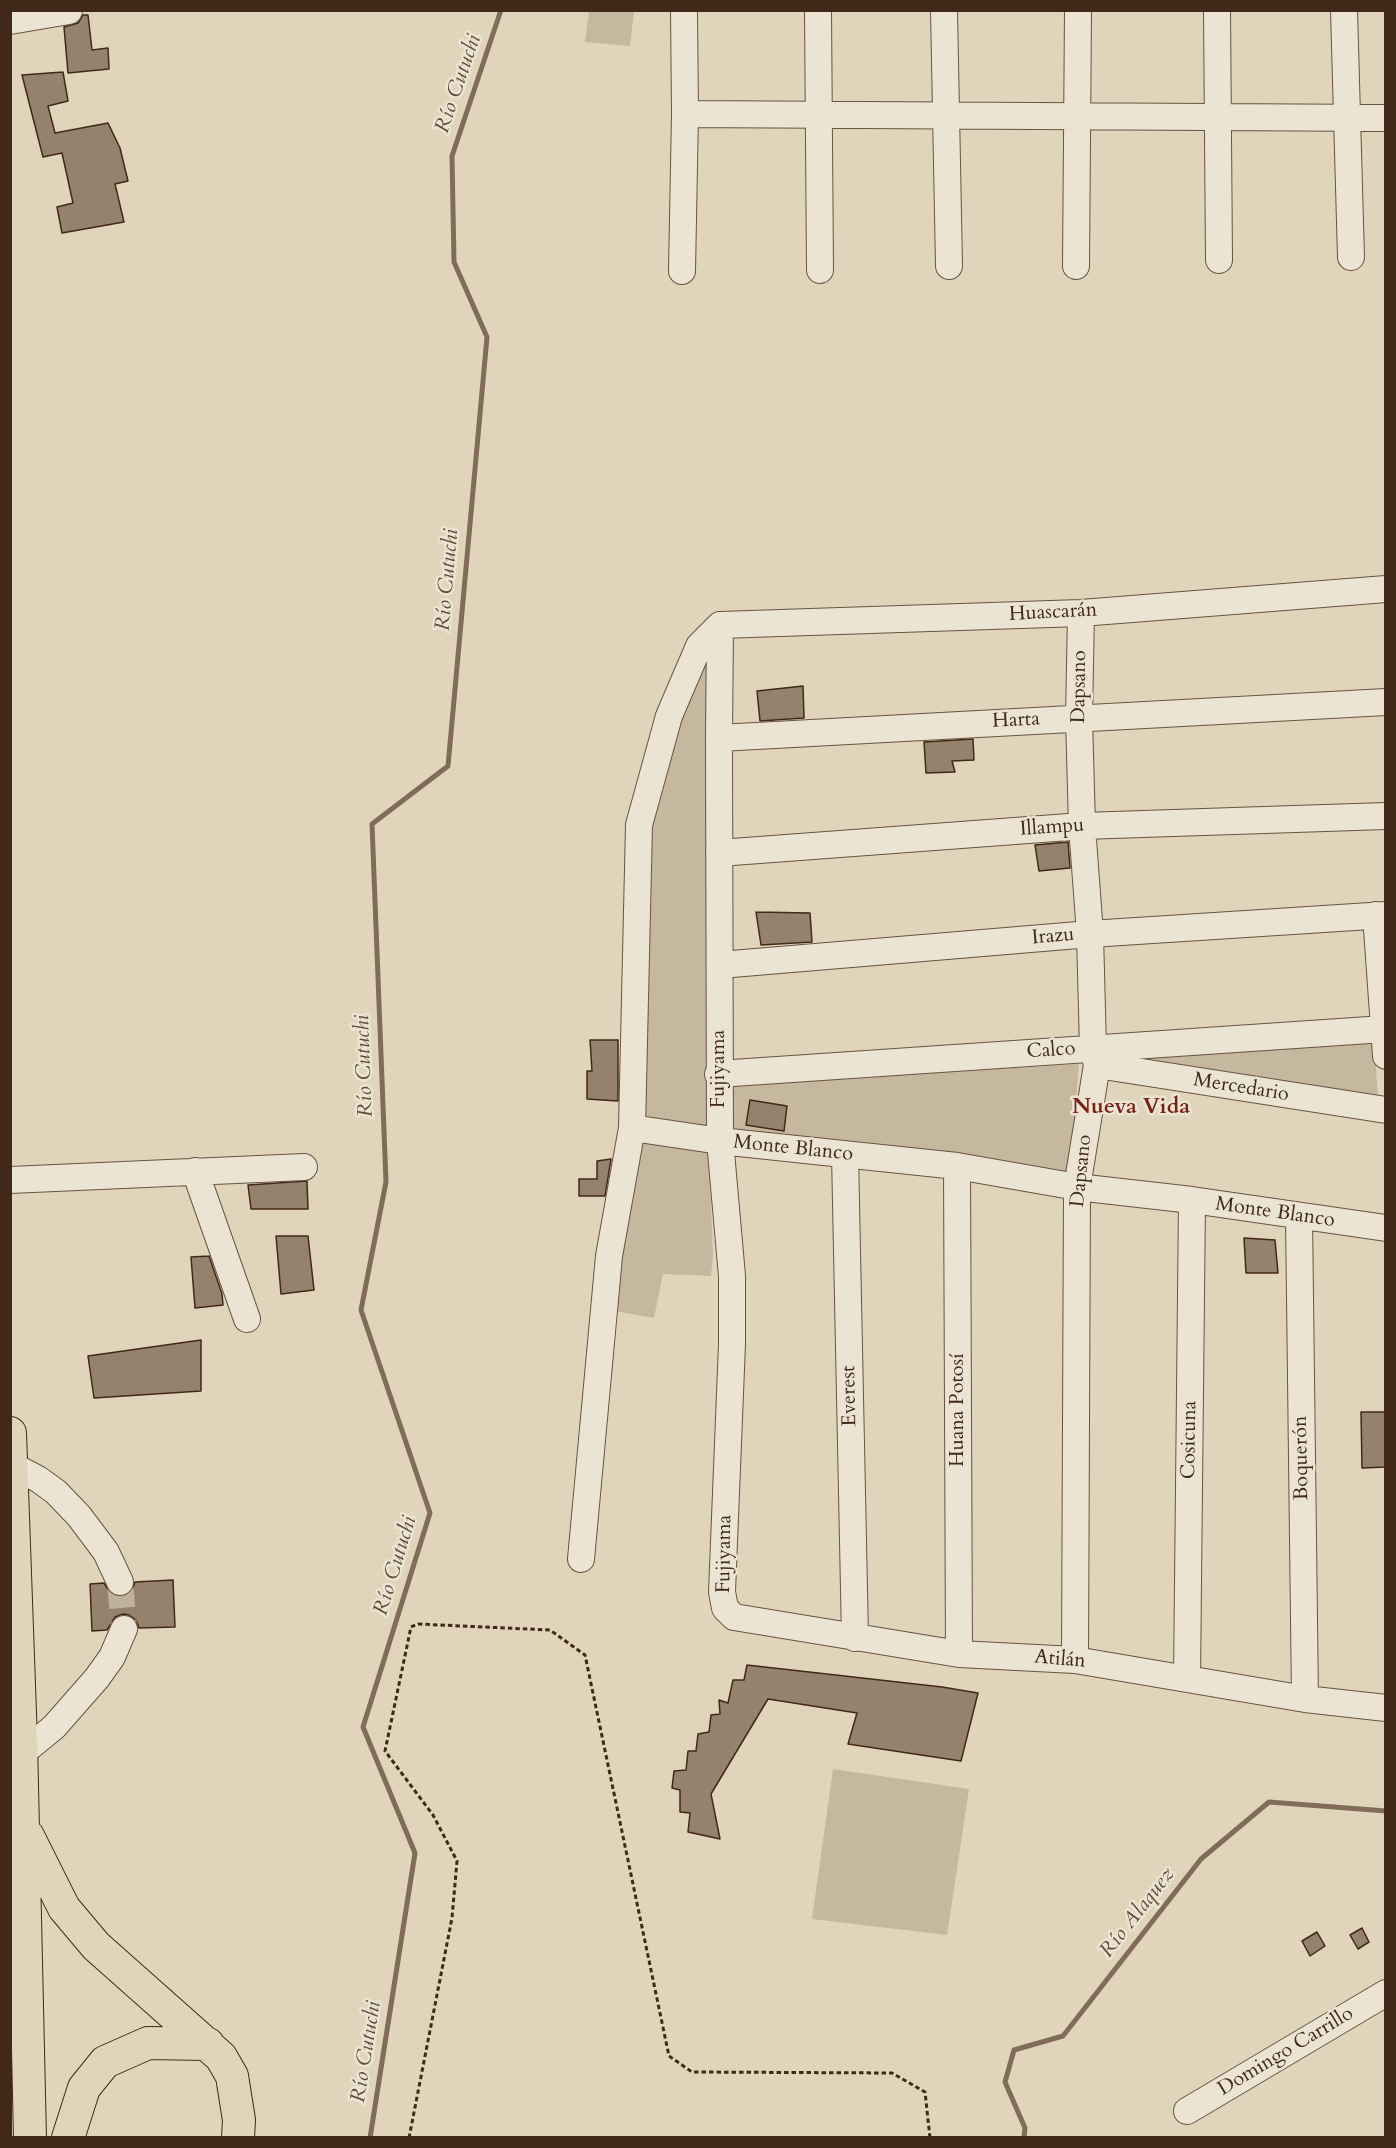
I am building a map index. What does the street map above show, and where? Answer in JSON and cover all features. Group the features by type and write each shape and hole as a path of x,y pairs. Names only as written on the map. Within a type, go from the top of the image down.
{"main road":[{"path":"10,1433 23,1824 30,2138"},
{"path":"23,1824 64,1908 96,1946 221,2057 232,2076 239,2120 238,2138"},
{"path":"68,2138 84,2088 105,2062 148,2043 208,2044"}],"street":[{"path":"682,271 684,10"},
{"path":"818,10 820,270"},
{"path":"944,10 949,266"},
{"path":"1076,266 1078,10"},
{"path":"1217,10 1219,260"},
{"path":"1344,10 1351,257"},
{"path":"10,21 69,11"},
{"path":"685,114 1386,118"},
{"name":"Huascarán","path":"720,625 1081,613 1386,589"},
{"name":"Dapsano","path":"1075,1660 1077,1187 1095,1057 1078,718 1081,613"},
{"path":"581,1559 609,1256 632,1128 639,825 669,716 699,646 720,625"},
{"name":"Fujiyama","path":"720,625 718,1074 720,1141 732,1276 732,1344 722,1592 725,1608 734,1617"},
{"name":"Harta","path":"719,738 1386,702"},
{"name":"Illampu","path":"719,853 1082,826 1386,816"},
{"path":"1381,915 1386,1056"},
{"name":"Irazu","path":"720,965 1090,934 1381,915"},
{"name":"Calco","path":"718,1074 1095,1057 1384,1029"},
{"name":"Mercedario","path":"1095,1057 1386,1110"},
{"name":"Monte Blanco","path":"632,1128 720,1141 957,1166 1077,1187 1192,1200 1386,1228"},
{"name":"Everest","path":"845,1154 855,1638"},
{"name":"Huana Potosí","path":"957,1166 959,1654"},
{"path":"10,1180 304,1167"},
{"path":"195,1171 247,1319"},
{"name":"Cosicuna","path":"1187,1679 1192,1200"},
{"name":"Boquerón","path":"1299,1217 1305,1699"},
{"path":"11,1465 38,1479 56,1492 71,1508 94,1534 106,1552 120,1582"},
{"name":"Atilán","path":"734,1617 959,1654 1075,1660 1305,1699 1386,1708"},
{"path":"21,1754 54,1727 98,1678 112,1657 124,1629"},
{"name":"Domingo Carrillo","path":"1187,2110 1386,1993"}],"path":[{"path":"409,2138 452,1918 457,1861 434,1815 385,1751 411,1627 418,1624 550,1630 585,1655 669,2056 692,2072 892,2073 925,2092 930,2138"}],"shaded area":[{"path":"589,11 634,11 630,46 585,42"},
{"path":"714,644 708,1130 713,1254 711,1276 663,1274 654,1318 614,1311 652,798 676,714"},
{"path":"1374,1039 1378,1098 1120,1060"},
{"path":"1079,1064 1070,1175 733,1130 734,1085"},
{"path":"833,1769 969,1789 947,1935 812,1919"}],"building":[{"path":"83,15 88,15 92,50 108,48 109,69 68,73 64,27 78,23"},
{"path":"63,72 68,101 48,106 55,133 108,123 120,148 128,181 115,184 124,222 62,233 57,207 73,203 62,153 43,157 22,75"},
{"path":"803,686 804,718 760,721 757,691"},
{"path":"973,739 974,760 952,761 955,772 926,773 924,742"},
{"path":"1068,842 1070,868 1039,871 1035,845"},
{"path":"756,912 810,913 812,942 761,945"},
{"path":"590,1040 618,1040 618,1101 587,1099 587,1071 592,1071"},
{"path":"750,1100 787,1106 784,1131 746,1125"},
{"path":"611,1159 605,1196 579,1196 579,1179 597,1179 597,1161"},
{"path":"307,1181 308,1209 251,1209 248,1185"},
{"path":"276,1236 308,1236 314,1290 281,1294"},
{"path":"1244,1238 1275,1240 1278,1273 1246,1273"},
{"path":"209,1256 222,1294 223,1305 195,1308 191,1257"},
{"path":"201,1340 201,1391 94,1398 88,1356"},
{"path":"1361,1412 1386,1412 1386,1467 1362,1468"},
{"path":"173,1580 175,1627 139,1628 136,1620 123,1614 115,1617 107,1630 92,1631 90,1584 104,1583 111,1594 119,1597 126,1596 132,1591 135,1582"},
{"path":"747,1665 978,1693 961,1761 848,1744 857,1713 768,1699 711,1794 720,1839 688,1832 690,1813 680,1812 680,1790 672,1788 674,1771 686,1770 688,1751 696,1751 698,1734 709,1732 711,1715 720,1714 719,1700 728,1703 733,1680 744,1680"},
{"path":"1362,1928 1369,1942 1358,1949 1350,1935"},
{"path":"1317,1932 1325,1946 1310,1956 1302,1941"}],"waterway":[{"name":"Río Cutuchi","path":"370,2138 415,1853 363,1727 430,1513 361,1310 386,1182 372,824 448,766 487,337 454,262 452,156 501,10"},
{"name":"Río Alaquez","path":"1024,2138 1025,2128 1005,2082 1014,2050 1063,2036 1201,1859 1269,1802 1386,1811"}],"tunnel":[{"path":"120,1582 124,1629"}],"district":[{"name":"Nueva Vida","path":"1131,1108"}]}
